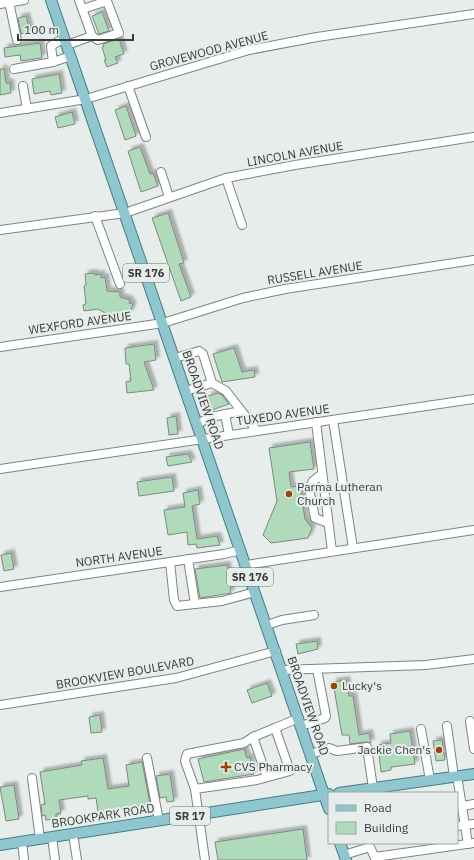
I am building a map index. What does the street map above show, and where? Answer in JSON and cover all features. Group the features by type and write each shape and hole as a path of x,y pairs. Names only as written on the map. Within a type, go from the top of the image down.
{"main road":[{"name":"BROADVIEW ROAD","path":"52,0 202,439 311,754 327,795"},
{"path":"346,792 474,774"},
{"name":"BROOKPARK ROAD","path":"0,845 327,795"},
{"path":"340,844 345,858"}],"street":[{"path":"0,4 24,0"},
{"path":"79,0 92,36 98,40 119,33 107,0 83,9"},
{"path":"9,2 17,40"},
{"name":"GROVEWOOD AVENUE","path":"0,113 86,100 249,50 317,37 474,14"},
{"path":"53,62 51,46 66,41 92,36"},
{"path":"14,69 53,62 71,56"},
{"path":"23,86 27,109"},
{"path":"128,86 146,137"},
{"name":"LINCOLN AVENUE","path":"0,230 125,213 226,178 295,164 474,137"},
{"path":"160,172 169,197"},
{"path":"226,178 242,225"},
{"path":"95,216 120,284"},
{"name":"RUSSELL AVENUE","path":"163,324 243,298 285,289 474,260"},
{"name":"WEXFORD AVENUE","path":"0,347 163,324"},
{"path":"175,358 194,352 203,354 212,383 226,391 257,431"},
{"path":"186,391 212,383"},
{"name":"TUXEDO AVENUE","path":"0,469 474,399"},
{"path":"197,424 211,417 241,411"},
{"path":"225,414 229,435"},
{"path":"333,420 353,548"},
{"path":"316,422 332,551"},
{"path":"322,474 313,480 309,488 315,518 328,524"},
{"path":"246,565 474,530"},
{"name":"NORTH AVENUE","path":"0,587 241,550"},
{"path":"188,559 195,604"},
{"path":"170,562 174,600 177,606 222,601 255,592"},
{"path":"267,625 282,620 314,615"},
{"name":"BROOKVIEW BOULEVARD","path":"0,705 176,678 276,651"},
{"path":"282,670 426,665 474,659"},
{"path":"187,754 244,743 253,737 275,728 325,718 326,716 317,669"},
{"path":"470,721 474,749"},
{"path":"447,726 457,792"},
{"path":"195,790 266,778 290,771 275,728"},
{"path":"421,729 430,780"},
{"path":"253,737 266,778"},
{"path":"187,754 191,757 228,749 231,745"},
{"path":"311,754 329,748 337,751 367,747 373,788"},
{"path":"187,754 185,760 195,790 205,860"},
{"path":"147,758 159,821"},
{"path":"32,778 40,839"},
{"path":"345,858 370,845 375,859 471,844 461,826 459,806 474,804"},
{"path":"461,826 474,824"},
{"path":"73,834 77,860"},
{"path":"52,837 55,860"},
{"path":"22,842 24,860"}],"building":[{"path":"102,12 109,31 99,34 92,16"},
{"path":"26,16 30,31 21,34 18,18"},
{"path":"119,39 124,54 115,57 118,63 107,67 104,60 106,60 102,47 104,46 103,44"},
{"path":"40,43 42,58 21,61 20,55 5,57 4,48"},
{"path":"0,69 4,69 6,83 10,83 11,93 0,95"},
{"path":"59,74 62,93 51,95 50,91 34,94 32,79"},
{"path":"126,106 136,136 125,140 115,110"},
{"path":"72,112 75,124 58,128 55,117"},
{"path":"140,147 150,174 153,173 158,186 141,192 128,151"},
{"path":"168,213 184,263 179,264 191,297 181,301 152,218"},
{"path":"94,273 95,275 101,274 101,278 105,277 107,291 120,292 120,297 130,300 129,303 133,304 130,313 127,312 126,316 116,314 114,318 98,309 84,311 83,305 86,304 84,286 86,285 85,274"},
{"path":"154,344 156,360 144,362 154,390 127,393 126,382 131,381 129,364 126,364 125,348"},
{"path":"234,348 242,372 254,370 255,377 222,382 213,354"},
{"path":"218,393 222,395 229,404 212,410 208,396"},
{"path":"176,416 178,434 169,435 167,418"},
{"name":"Parma Lutheran Church","path":"310,442 314,469 289,472 291,487 300,486 305,519 312,528 308,538 271,543 263,535 277,501 269,448"},
{"path":"188,454 192,462 168,466 166,457"},
{"path":"172,477 174,491 139,496 137,482"},
{"path":"198,490 200,504 192,506 197,539 217,536 220,545 197,548 196,544 188,545 187,532 168,535 164,510 185,507 183,493"},
{"path":"11,553 14,569 4,571 1,555"},
{"path":"227,565 231,593 200,598 195,569"},
{"path":"317,641 318,649 298,654 296,644"},
{"path":"346,680 349,696 353,696 359,735 369,733 371,743 366,742 350,744 349,735 342,735 333,682"},
{"path":"267,683 272,696 252,703 247,690"},
{"path":"100,715 102,732 91,733 89,717"},
{"path":"410,731 415,764 391,767 391,770 381,772 378,745 391,743 390,734"},
{"name":"Jackie Chen's","path":"442,740 445,760 436,761 433,741"},
{"name":"CVS Pharmacy","path":"244,749 247,758 250,757 254,774 204,782 198,759"},
{"path":"103,758 108,789 129,786 126,765 142,762 150,804 98,812 96,798 88,799 88,796 59,800 61,813 56,814 56,819 46,820 45,815 42,816 41,805 45,804 40,772 82,765 81,761"},
{"path":"170,774 174,801 167,802 166,797 160,798 156,776"},
{"path":"14,785 19,819 6,821 0,787"},
{"path":"303,829 307,860 218,860 215,842"}],"place":[{"name":"Parma Lutheran Church","path":"289,494"},
{"name":"Lucky's","path":"334,686"},
{"name":"Jackie Chen's","path":"439,750"},
{"name":"CVS Pharmacy","path":"226,767"}]}
